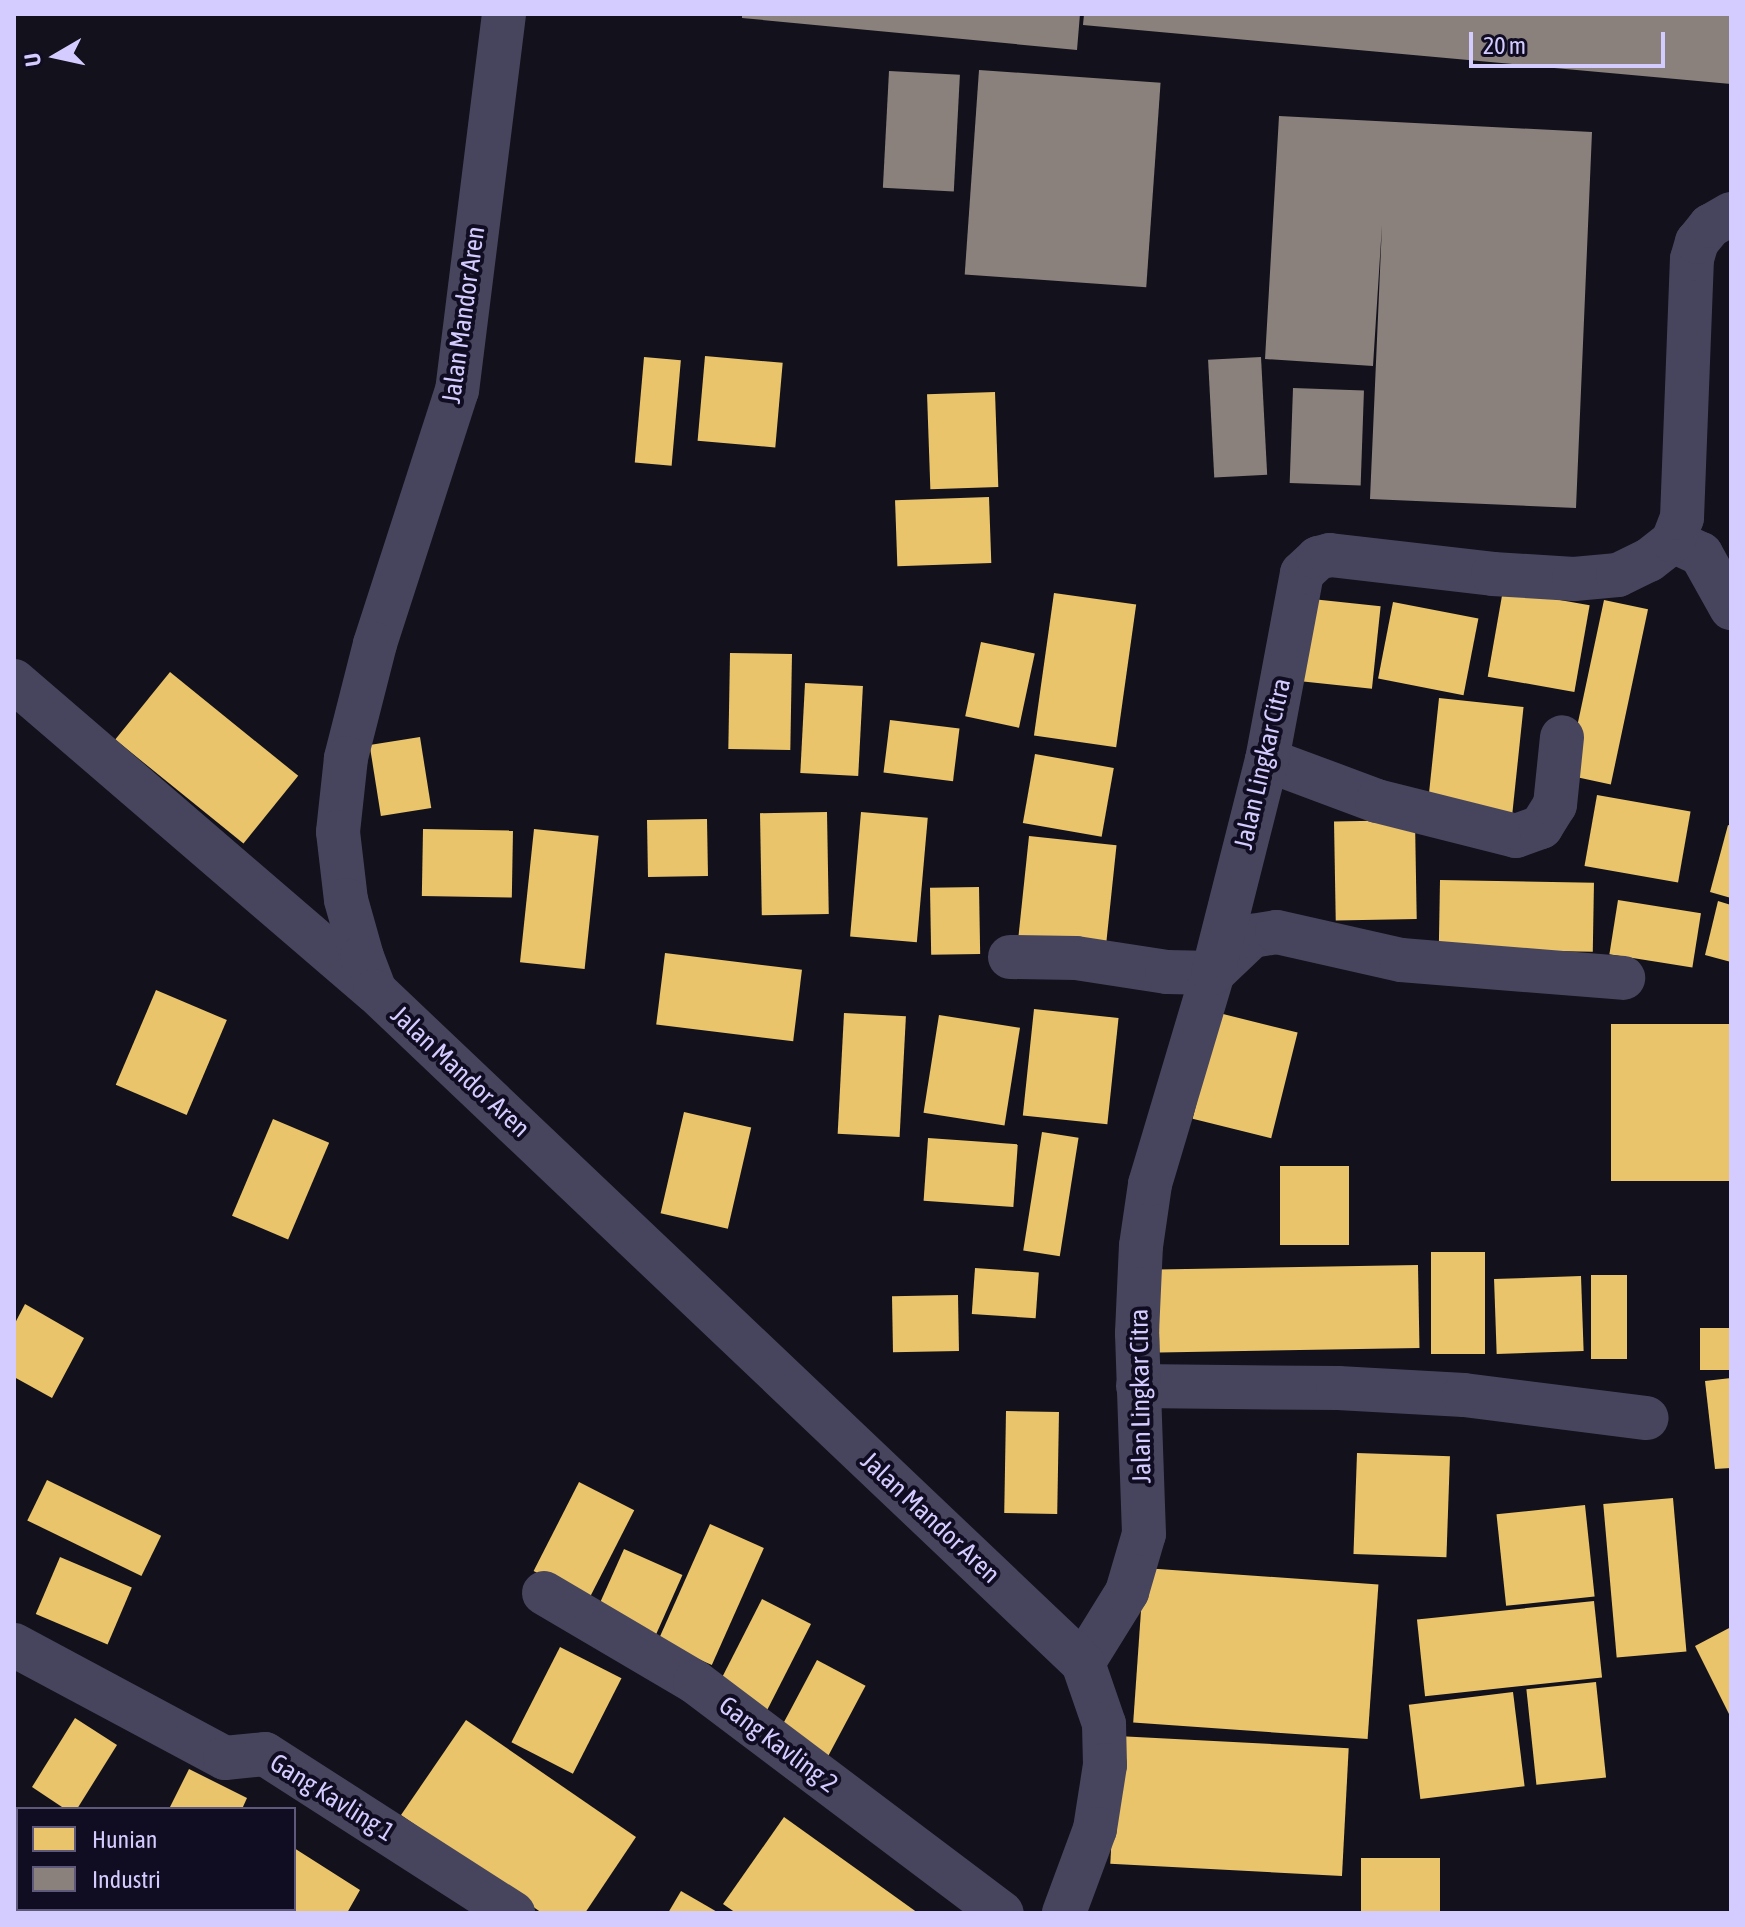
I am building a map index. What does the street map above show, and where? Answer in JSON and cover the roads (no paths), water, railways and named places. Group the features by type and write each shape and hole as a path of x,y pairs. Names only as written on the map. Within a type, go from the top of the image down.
{"street":[{"name":"Jalan Mandor Aren","path":"504,14 457,390 375,644 346,758 339,845 346,900 375,991 1083,1663 1104,1724 1104,1776 1095,1829 1064,1913"},
{"path":"1731,214 1710,226 1697,242 1692,259 1682,518 1702,547 1731,608"},
{"name":"Jalan Lingkar Citra","path":"1083,1663 1127,1592 1144,1534 1138,1386 1139,1286 1150,1184 1213,973 1267,760 1302,573 1318,558 1330,555 1493,574 1574,579 1618,575 1649,560 1702,547"},
{"path":"14,681 375,991"},
{"path":"1267,760 1377,801 1516,836 1541,827 1555,805 1562,737"},
{"path":"1010,957 1076,958 1167,972 1213,973 1233,950 1252,936 1277,932 1401,960 1623,978"},
{"path":"1138,1386 1338,1388 1464,1395 1647,1418"},
{"name":"Gang Kavling 2","path":"544,1593 695,1682 1002,1913"},
{"name":"Gang Kavling 1","path":"14,1645 225,1758 265,1754 513,1913"}]}
